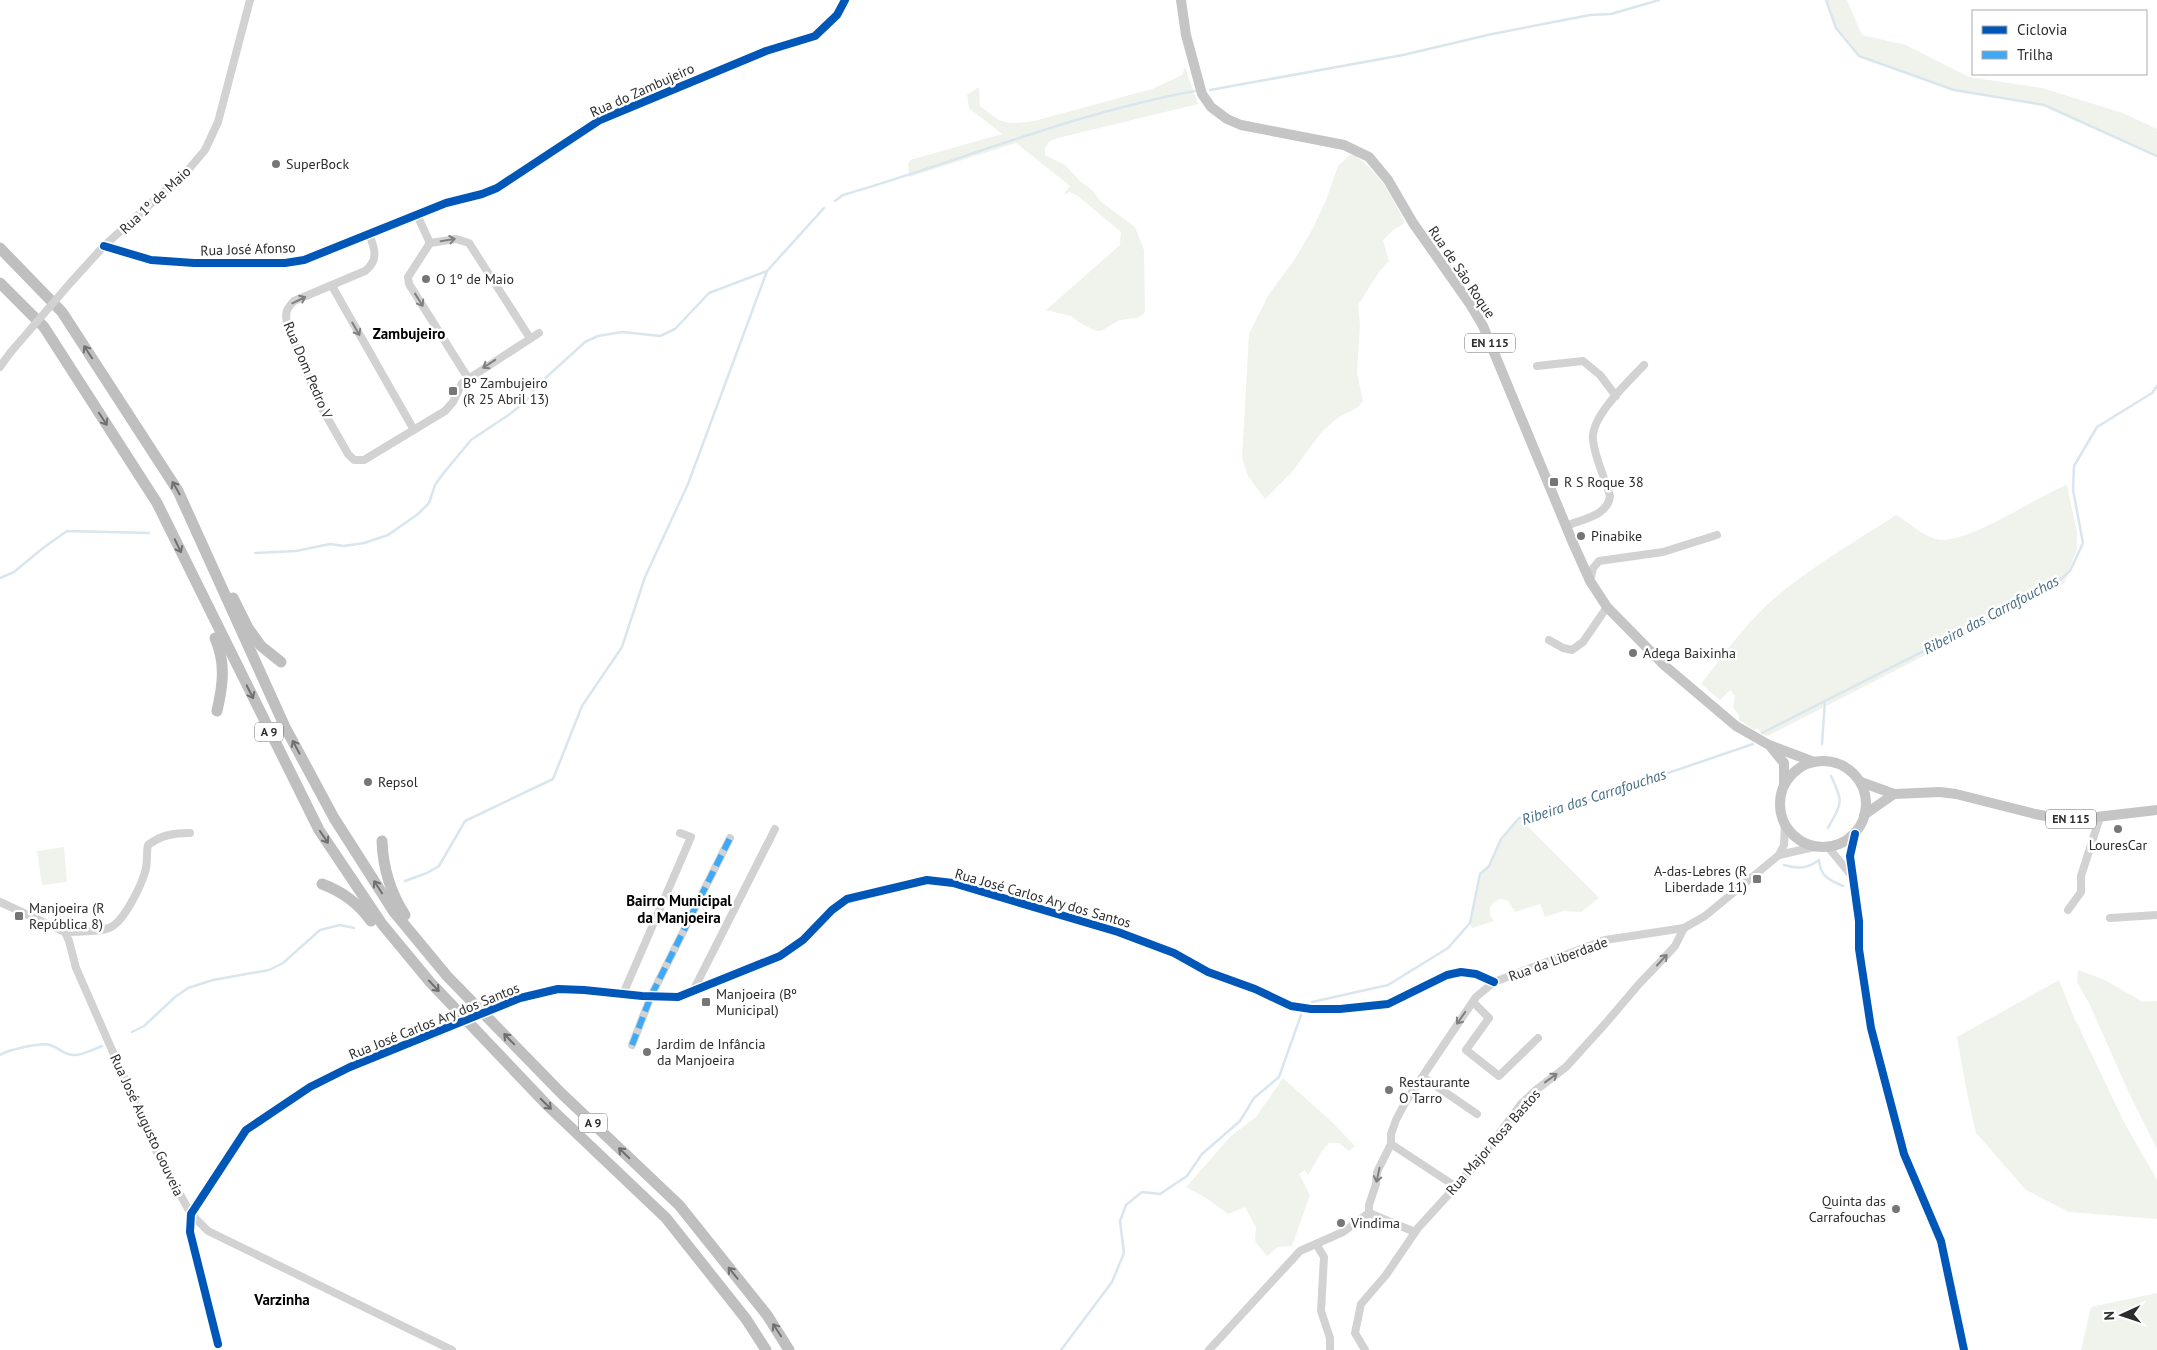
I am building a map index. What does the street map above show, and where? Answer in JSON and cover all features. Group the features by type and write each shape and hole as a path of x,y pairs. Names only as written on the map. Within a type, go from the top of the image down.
{"highway":[{"name":"A 9","path":"0,248 62,312 178,491 285,727 334,818 394,912 447,976 561,1093 679,1205 766,1315 789,1350"},
{"name":"A 9","path":"0,283 44,327 157,503 319,830 382,924 414,963 547,1105 666,1218 746,1319 766,1350"},
{"path":"213,570 234,601 248,628 262,646 280,662"},
{"path":"190,571 205,616 221,652 223,674 217,711"},
{"path":"382,841 384,868 391,888 422,945"},
{"path":"322,884 332,888 362,909 376,927 414,963"}],"main road":[{"name":"Rua de São Roque","path":"1181,0 1186,35 1202,94 1218,114 1241,125 1344,145 1359,151 1378,165 1413,223 1470,304 1483,326 1590,581 1607,607 1664,665 1736,726 1769,745 1814,762"},
{"name":"Rua de São Roque","path":"1769,745 1784,764 1783,788"},
{"name":"EN 115","path":"1814,762 1827,761 1841,764 1861,782 1894,794 1940,792 2062,819 2100,817 2157,810"},
{"path":"1783,788 1790,776 1801,767 1814,762"},
{"path":"1785,824 1789,831 1800,841 1814,847 1828,847 1843,843 1855,834 1862,823 1865,795 1861,782"},
{"name":"EN 115","path":"1783,788 1780,803 1782,818 1785,824"},
{"path":"1864,815 1894,794"}],"street":[{"name":"Rua 1º de Maio","path":"0,367 10,353 104,246 188,170 205,150 218,122 250,0"},
{"name":"Rua do Zambujeiro","path":"417,215 446,203 482,194 497,188 600,120 621,110 766,51 815,36 837,15 845,0"},
{"name":"Rua José Afonso","path":"104,246 151,260 194,263 285,263 304,260 417,215"},
{"path":"417,215 430,243"},
{"name":"Rua Dom Pedro V","path":"369,234 376,256 372,265 365,271 294,301 288,307 285,314 287,324 319,403 348,454 354,460 359,461 414,430"},
{"path":"468,378 409,284 408,277 430,243 456,239 469,243 530,338"},
{"path":"332,286 414,430 445,411 453,402 462,383 468,378 539,333"},
{"path":"1537,366 1583,361 1600,375 1616,396"},
{"path":"1566,526 1603,511 1609,503 1610,496 1595,450 1593,435 1597,422 1616,396 1644,365"},
{"path":"1590,581 1593,568 1599,561 1670,550 1717,535"},
{"path":"1549,640 1563,648 1572,650 1583,642 1607,607"},
{"path":"2068,910 2081,892 2081,876 2100,817"},
{"path":"1779,855 1786,835 1785,824"},
{"path":"694,990 775,829"},
{"path":"0,902 64,932 105,929 113,926 120,919 138,888 146,871 148,845 173,833 190,833"},
{"path":"623,994 690,837 680,834"},
{"path":"1855,834 1850,856 1859,921 1859,949 1871,1028 1904,1154 1941,1241 1964,1350"},
{"path":"632,1045 651,996 730,838"},
{"name":"Rua da Liberdade","path":"1369,1213 1369,1205 1376,1184 1377,1172 1391,1144 1391,1134 1406,1101 1473,1002 1494,982 1605,940 1684,928 1705,916 1779,855 1814,847"},
{"path":"1828,847 1853,878"},
{"name":"Rua José Carlos Ary dos Santos","path":"192,1214 246,1130 310,1087 350,1067 431,1036 520,998 558,989 678,997 780,956 803,940 832,910 847,899 927,880 952,883 1118,932 1174,953 1208,972 1255,989 1291,1006 1311,1009 1340,1009 1388,1004 1447,975 1461,972 1476,974 1494,982"},
{"path":"2110,918 2157,915"},
{"name":"Rua Major Rosa Bastos","path":"1364,1350 1355,1333 1361,1304 1386,1275 1415,1232 1479,1161 1521,1104 1566,1067 1639,984 1664,959 1675,946 1684,928"},
{"name":"Rua José Augusto Gouveia","path":"64,932 69,941 76,968 159,1157 192,1214 208,1231 452,1350"},
{"path":"1473,1002 1489,1018 1466,1050 1499,1076 1538,1038"},
{"path":"1423,1077 1477,1114"},
{"path":"1391,1144 1455,1186"},
{"path":"1209,1350 1300,1251 1343,1232 1369,1213 1415,1232"},
{"path":"192,1214 190,1232 218,1344"},
{"path":"1316,1244 1324,1256 1321,1311 1330,1338 1330,1350"}],"shaded area":[{"path":"1826,0 1847,0 1862,35 1906,45 1969,77 2042,88 2123,113 2157,129 2157,156 2044,105 1954,90 1859,56 1836,28"},
{"path":"1185,67 1198,104 1058,138 1050,141 1045,148 1045,155 1065,165 1080,181 1093,191 1100,201 1135,227 1144,250 1145,310 1143,315 1137,318 1120,320 1101,331 1096,331 1071,316 1046,310 1120,245 1121,232 1078,196 1070,192 1063,195 1070,186 1016,143 909,177 908,164 910,160 1002,134 969,108 967,95 979,87 980,106 1004,122 1024,122 1034,121 1152,89 1182,75"},
{"path":"1350,155 1355,155 1379,178 1390,193 1405,223 1393,230 1383,240 1389,261 1379,272 1358,305 1360,325 1357,373 1363,401 1358,407 1336,419 1320,434 1292,472 1265,499 1248,476 1242,458 1249,334 1269,294 1295,259 1313,228 1326,200 1338,166"},
{"path":"2067,485 2077,533 2077,549 2064,584 1768,736 1763,735 1757,728 1754,730 1739,720 1739,716 1733,707 1735,696 1730,690 1720,700 1701,684 1749,623 1782,592 1813,568 1896,515 1931,537 1948,539 1982,528"},
{"path":"1519,818 1599,898 1581,912 1563,911 1545,917 1540,904 1515,912 1508,901 1500,899 1490,907 1490,915 1494,921 1472,928 1470,923 1480,874 1489,866 1501,839"},
{"path":"64,847 67,882 42,885 37,851"},
{"path":"2078,970 2105,980 2143,1002 2157,1001 2157,1149 2129,1093 2089,1003 2077,982"},
{"path":"2059,980 2073,1015 2125,1124 2157,1180 2157,1219 2069,1212 2026,1190 1976,1133 1957,1037"},
{"path":"1283,1078 1332,1122 1355,1146 1349,1151 1339,1143 1329,1143 1308,1175 1305,1170 1299,1174 1310,1195 1292,1246 1278,1247 1267,1256 1255,1241 1256,1227 1245,1207 1228,1214 1206,1198 1186,1187 1231,1136 1256,1117"},
{"path":"2157,1293 2157,1350 2081,1350 2091,1307"}],"waterway":[{"path":"1210,90 1403,55 1492,34 1590,15 1611,14 1659,0"},
{"name":"Ribeira das Carrafouchas","path":"1826,0 1836,28 1859,56 1954,90 2044,105 2157,156"},
{"path":"835,201 843,195 1018,138 1150,100 1195,91"},
{"path":"405,881 427,873 439,866 465,821 553,779 582,706 622,647 645,577 688,484 767,271 824,208"},
{"path":"255,553 296,551 330,544 344,546 364,543 388,535 418,514 429,503 435,485 471,440 526,401 540,383 585,342 598,336 622,332 660,336 675,329 709,293 767,271"},
{"name":"Ribeira das Carrafouchas","path":"1762,733 2054,585 2070,571 2083,543 2073,490 2074,466 2097,427 2152,393 2157,386"},
{"path":"0,578 14,572 67,531 149,533"},
{"path":"1822,744 1825,701"},
{"name":"Ribeira das Carrafouchas","path":"1312,1002 1388,985 1448,948 1470,923 1480,874 1489,866 1501,839 1519,818 1548,814 1753,744"},
{"path":"1828,828 1840,802 1831,776"},
{"path":"1819,860 1823,874 1833,882 1843,886"},
{"path":"1784,865 1803,867 1819,860"},
{"path":"132,1032 144,1026 175,997 188,988 213,980 269,970 283,963 320,930 340,925 354,928"},
{"name":"Ribeira das Carrafouchas","path":"1061,1350 1112,1282 1124,1253 1120,1221 1126,1205 1142,1192 1160,1194 1187,1176 1202,1154 1240,1121 1254,1098 1279,1077 1301,1015"},
{"path":"0,1055 17,1049 46,1044 72,1055 83,1054 102,1046"}],"marked path":[{"path":"632,1045 651,996 730,838"}],"cycle path":[{"path":"104,246 151,260 194,263 285,263 304,260 446,203 482,194 497,188 600,120 766,51 815,36 837,15 845,0"},
{"path":"1855,834 1850,856 1859,921 1859,949 1871,1028 1904,1154 1941,1241 1964,1350"},
{"path":"218,1344 190,1232 191,1214 246,1130 310,1087 350,1067 520,998 558,989 678,997 780,956 803,940 832,910 847,899 927,880 953,883 1118,932 1174,953 1208,972 1255,989 1291,1006 1311,1009 1340,1009 1388,1004 1447,975 1461,972 1476,974 1494,982"}],"place":[{"name":"SuperBock","path":"276,164"},
{"name":"O 1º de Maio","path":"426,279"},
{"name":"Bº Zambujeiro (R 25 Abril 13)","path":"453,391"},
{"name":"R S Roque 38","path":"1554,482"},
{"name":"Pinabike","path":"1581,536"},
{"name":"Adega Baixinha","path":"1633,653"},
{"name":"Repsol","path":"368,782"},
{"name":"LouresCar","path":"2118,829"},
{"name":"A-das-Lebres (R Liberdade 11)","path":"1757,879"},
{"name":"Manjoeira (R República 8)","path":"19,916"},
{"name":"Manjoeira (Bº Municipal)","path":"706,1002"},
{"name":"Jardim de Infância da Manjoeira","path":"647,1052"},
{"name":"Restaurante O Tarro","path":"1389,1090"},
{"name":"Quinta das Carrafouchas","path":"1896,1209"},
{"name":"Vindima","path":"1341,1223"}],"district":[{"name":"Zambujeiro","path":"409,334"},
{"name":"Bairro Municipal da Manjoeira","path":"679,910"},
{"name":"Varzinha","path":"282,1300"}]}
